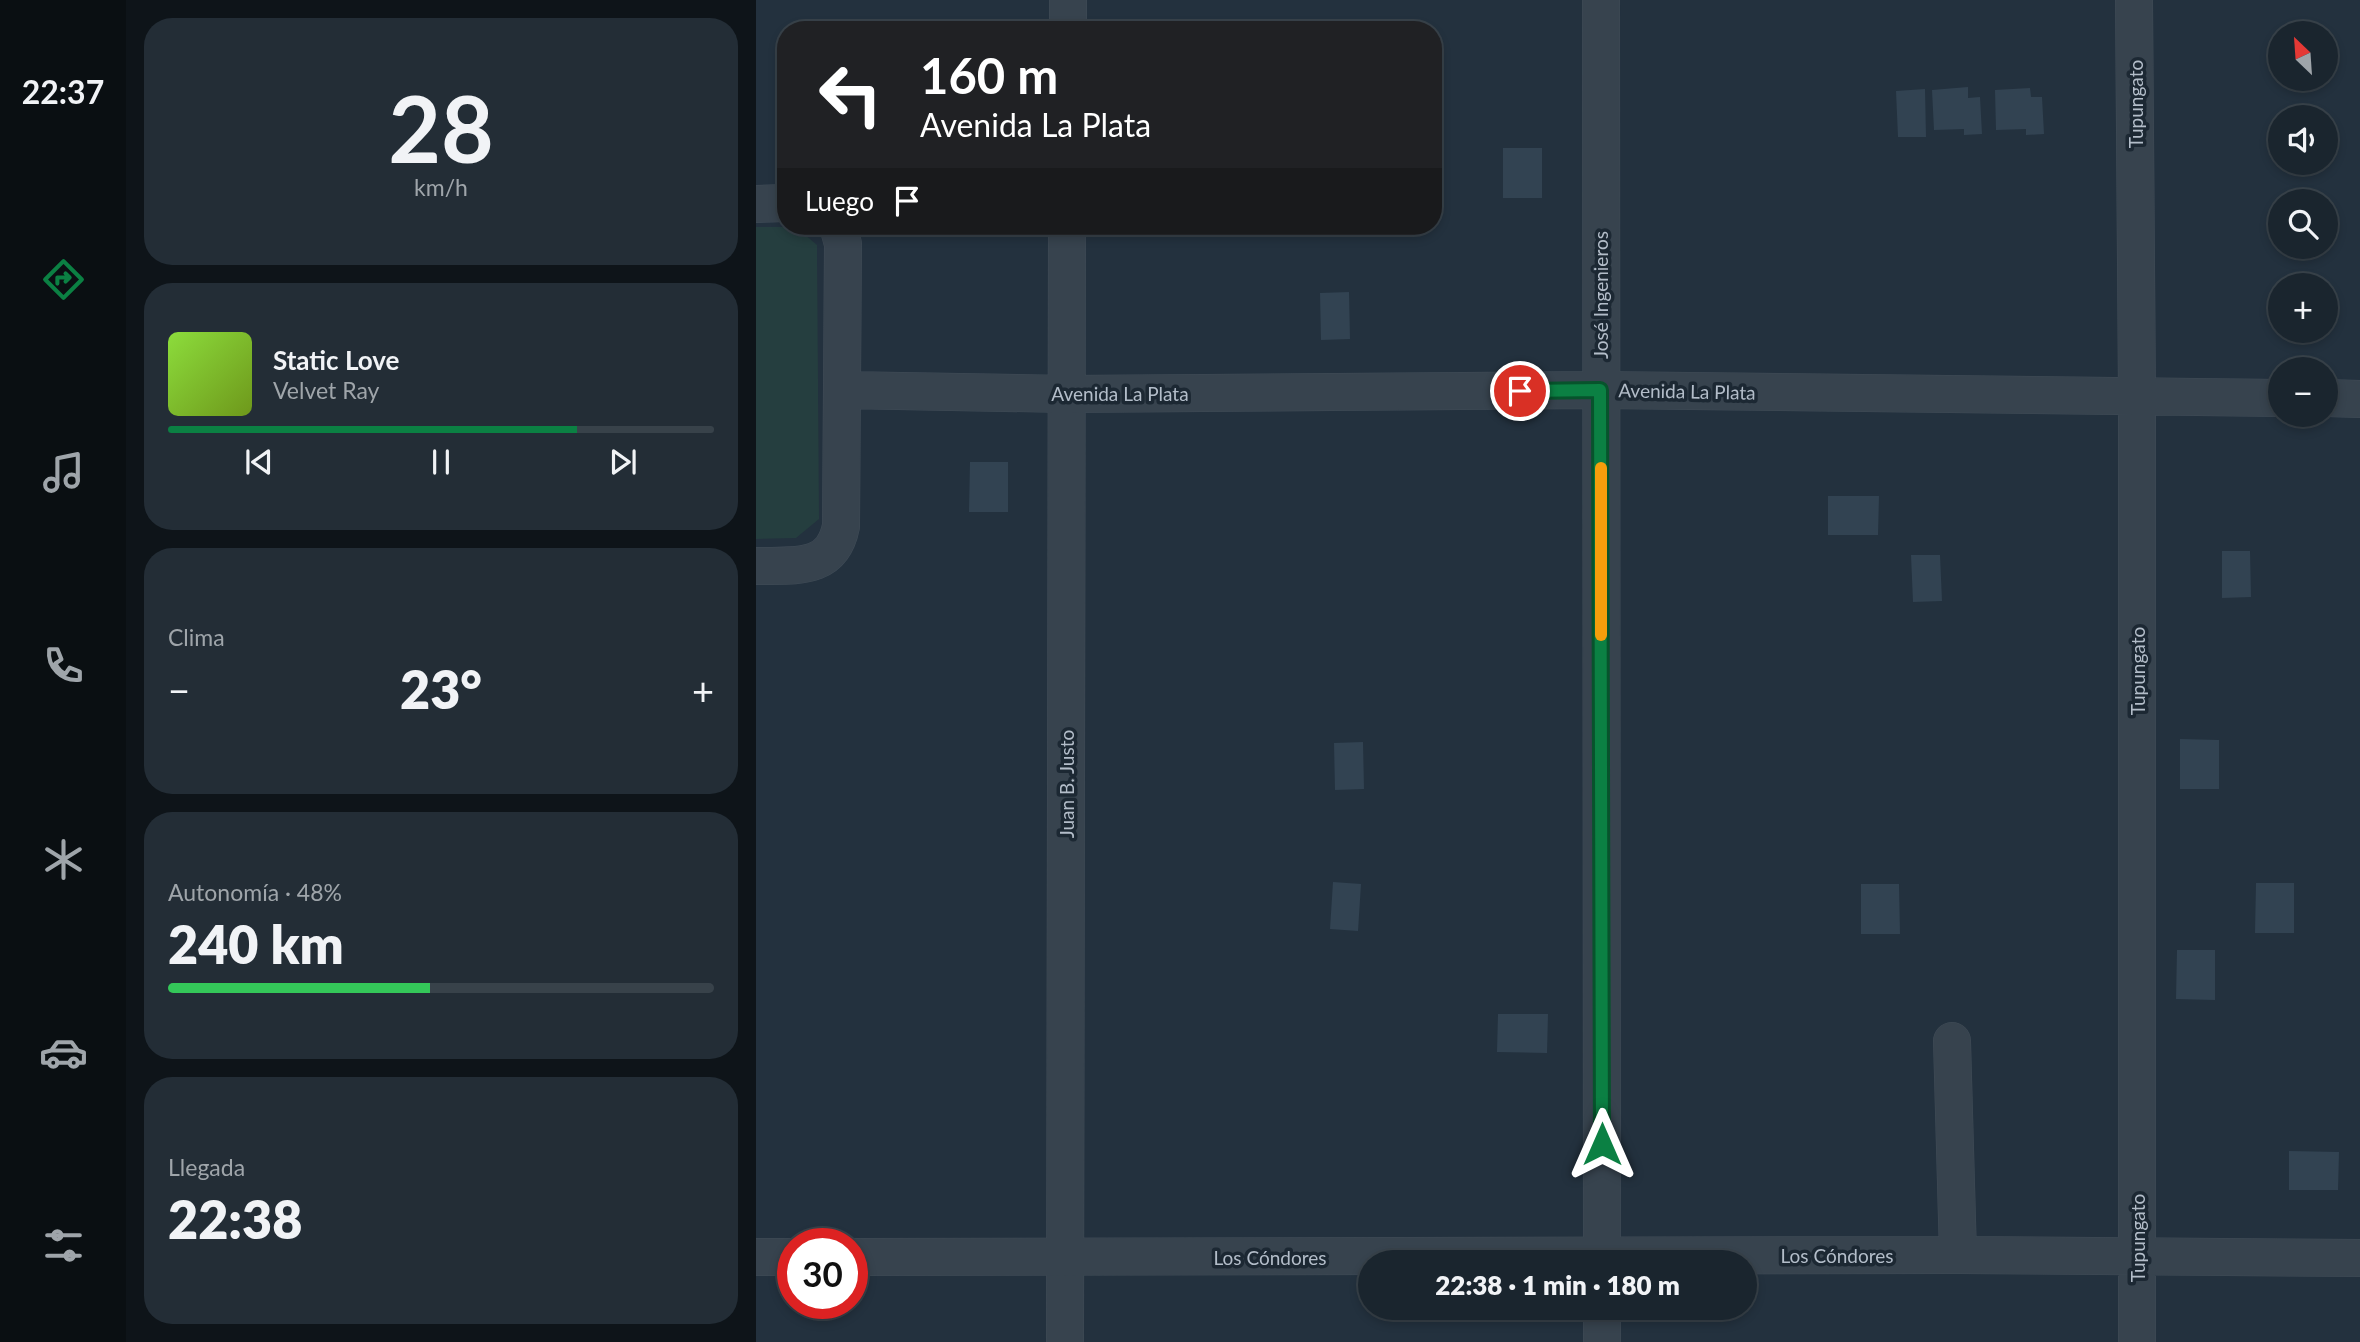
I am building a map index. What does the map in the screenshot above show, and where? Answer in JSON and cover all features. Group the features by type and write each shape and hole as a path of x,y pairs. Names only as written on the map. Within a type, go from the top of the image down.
{"street":[{"path":"1068,0 1068,21"},
{"name":"José Ingenieros","path":"1601,0 1602,1250"},
{"name":"Tupungato","path":"2134,0 2137,396 2137,1342"},
{"path":"756,204 777,203"},
{"path":"756,566 802,565 818,561 831,551 838,541 841,526 843,390 840,235"},
{"name":"Juan B. Justo","path":"1065,1342 1067,235"},
{"name":"Avenida La Plata","path":"843,390 1067,394 1600,390 2268,398"},
{"path":"2338,398 2360,398"},
{"path":"1952,1041 1958,1255"},
{"name":"Los Cóndores","path":"1757,1257 1958,1255 2360,1258"},
{"path":"756,1257 777,1257"},
{"name":"Los Cóndores","path":"868,1257 1358,1258"},
{"path":"1602,1320 1602,1342"}],"green space":[{"path":"756,227 777,227 777,235 805,235 817,245 819,519 796,538 756,539"}],"building":[{"path":"1968,87 1968,98 1980,97 1982,134 1964,135 1964,129 1934,130 1932,90"},
{"path":"2030,88 2031,97 2042,97 2044,134 2026,135 2026,129 1996,130 1995,90"},
{"path":"1925,89 1926,137 1898,137 1896,91"},
{"path":"1503,148 1542,148 1542,198 1503,198"},
{"path":"1349,292 1350,339 1321,340 1320,293"},
{"path":"970,462 1008,462 1008,512 969,512"},
{"path":"1828,496 1879,496 1878,535 1828,535"},
{"path":"2222,551 2250,551 2251,597 2222,598"},
{"path":"1911,555 1940,555 1942,601 1913,602"},
{"path":"2180,739 2219,740 2219,789 2180,789"},
{"path":"1363,742 1364,789 1335,790 1334,743"},
{"path":"1333,882 1361,884 1358,931 1330,929"},
{"path":"2256,883 2294,883 2294,933 2255,933"},
{"path":"1861,884 1899,884 1900,934 1861,934"},
{"path":"2177,950 2215,950 2215,1000 2176,999"},
{"path":"1498,1014 1548,1014 1547,1053 1497,1052"},
{"path":"2289,1151 2339,1152 2338,1190 2289,1190"}],"slow traffic":[{"path":"1601,468 1601,635"}],"route":[{"path":"1520,391 1600,390 1602,1144"}]}
